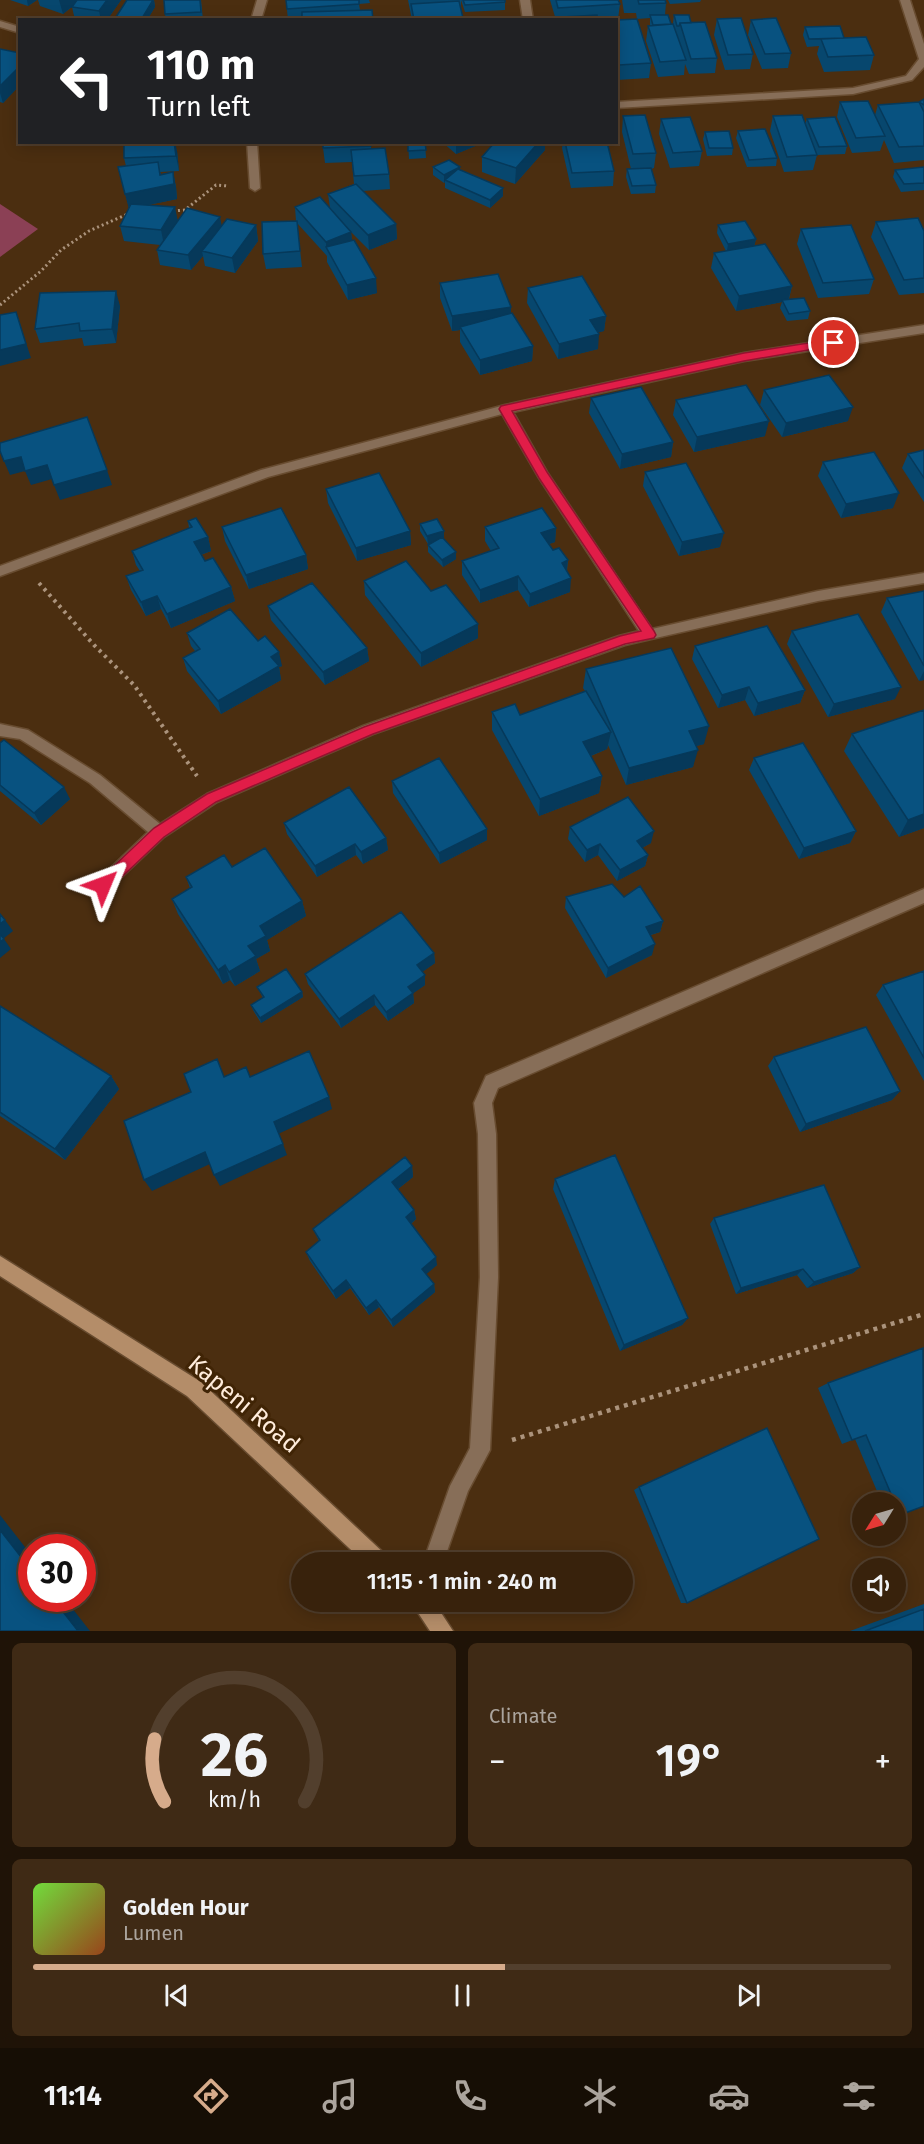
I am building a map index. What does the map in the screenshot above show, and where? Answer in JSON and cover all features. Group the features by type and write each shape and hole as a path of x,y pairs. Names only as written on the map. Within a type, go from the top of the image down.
{"main road":[{"name":"Kapeni Road","path":"0,1265 194,1389 368,1552"},
{"path":"429,1612 443,1631"}],"street":[{"path":"257,18 262,0"},
{"path":"525,0 528,18"},
{"path":"618,105 853,90 909,78 924,59 905,0"},
{"path":"0,24 18,29"},
{"path":"252,144 255,189"},
{"path":"0,571 265,473 505,409 744,357 924,329"},
{"path":"505,409 543,475 649,635"},
{"path":"103,885 159,832 212,798 368,730 624,639 818,596 924,578"},
{"path":"0,730 23,734 86,774 159,832"},
{"path":"437,1552 460,1486 480,1450 489,1277 487,1134 483,1103 492,1082 924,896"}],"path":[{"path":"168,211 185,210 216,185 255,189"},
{"path":"0,306 41,271 61,250 89,231 136,211"},
{"path":"21,562 94,645 134,685 212,798"},
{"path":"480,1450 924,1314"}],"shaded area":[{"path":"0,204 38,229 0,257"}],"building":[{"path":"77,0 107,0 99,11 72,7"},
{"path":"127,0 153,0 142,18 116,17"},
{"path":"164,0 200,0 201,12 165,14"},
{"path":"286,0 359,0 359,4 287,9"},
{"path":"463,0 505,0 505,2 465,5"},
{"path":"556,0 618,0 620,4 558,8"},
{"path":"638,0 665,0 666,3 639,4"},
{"path":"459,1 463,18 414,18 411,4"},
{"path":"372,10 373,18 302,18 302,12"},
{"path":"597,15 598,18 563,18"},
{"path":"650,15 668,15 671,24 653,25"},
{"path":"674,15 689,15 691,23 680,23 677,26"},
{"path":"741,18 753,54 728,55 717,19"},
{"path":"776,18 791,53 765,54 751,20"},
{"path":"637,19 651,63 619,65 618,20"},
{"path":"705,22 717,58 691,59 680,23"},
{"path":"673,24 686,60 660,62 648,26"},
{"path":"840,26 844,38 809,39 805,27"},
{"path":"866,37 874,55 828,57 821,39"},
{"path":"0,49 18,53 18,68 0,86"},
{"path":"868,101 885,136 856,138 840,102"},
{"path":"919,102 924,112 924,146 899,147 878,105"},
{"path":"645,115 656,153 633,154 623,116"},
{"path":"802,115 817,155 787,157 773,116"},
{"path":"690,117 702,151 673,153 661,119"},
{"path":"835,117 847,146 819,147 807,119"},
{"path":"765,129 777,158 749,160 738,131"},
{"path":"729,131 733,148 709,148 705,132"},
{"path":"124,144 174,144 176,156 124,158"},
{"path":"323,144 371,144 371,146 323,148"},
{"path":"408,144 425,144 426,150 408,151"},
{"path":"493,144 537,144 516,168 482,157"},
{"path":"565,144 607,144 614,171 572,173"},
{"path":"385,148 389,174 354,176 351,150"},
{"path":"449,160 460,167 444,175 433,167"},
{"path":"158,162 160,175 173,172 174,184 125,194 118,167"},
{"path":"924,167 924,183 904,184 895,170"},
{"path":"651,168 656,185 632,186 627,169"},
{"path":"458,169 503,188 490,200 445,180"},
{"path":"356,184 396,224 368,235 328,194"},
{"path":"320,197 351,232 326,242 295,207"},
{"path":"131,204 175,207 161,230 120,226"},
{"path":"187,208 220,217 188,255 157,250"},
{"path":"918,218 924,231 924,278 904,280 876,222"},
{"path":"227,219 256,225 232,258 202,251"},
{"path":"297,221 300,251 263,254 262,222"},
{"path":"745,221 756,239 728,244 718,225"},
{"path":"851,225 874,279 823,283 801,229"},
{"path":"354,240 376,278 347,285 326,247"},
{"path":"765,244 792,286 739,296 714,253"},
{"path":"498,274 511,307 452,316 440,283"},
{"path":"582,276 606,316 590,320 599,334 559,344 528,288"},
{"path":"116,291 112,329 80,331 79,323 35,329 40,293"},
{"path":"804,298 810,311 789,314 782,300"},
{"path":"16,312 26,344 0,350 0,315"},
{"path":"512,313 533,346 480,360 460,327"},
{"path":"829,375 853,407 786,423 764,390"},
{"path":"746,385 769,421 697,437 676,400"},
{"path":"641,387 673,442 622,454 591,398"},
{"path":"87,417 107,470 54,485 47,465 25,471 21,457 4,461 0,443"},
{"path":"924,450 924,478 908,454"},
{"path":"874,452 899,493 846,504 823,462"},
{"path":"686,463 724,533 682,542 645,472"},
{"path":"379,473 410,531 356,548 326,489"},
{"path":"281,508 306,555 246,575 222,527"},
{"path":"542,508 556,528 541,533 553,550 559,548 568,560 562,563 571,578 530,594 518,576 480,590 462,561 499,548 485,527"},
{"path":"196,518 208,537 194,542 205,561 213,558 231,587 167,614 157,596 141,602 126,576 143,570 132,551 192,527 188,521"},
{"path":"437,519 444,531 427,536 420,524"},
{"path":"442,537 456,552 442,560 428,545"},
{"path":"406,561 431,591 446,585 478,624 421,653 364,581"},
{"path":"312,583 367,648 323,672 268,606"},
{"path":"924,591 924,666 887,598"},
{"path":"230,609 258,641 265,636 279,652 271,657 279,666 218,701 183,658 200,649 187,633"},
{"path":"858,614 901,687 834,704 792,631"},
{"path":"767,626 805,690 758,703 749,687 722,695 695,646"},
{"path":"671,648 709,726 689,731 698,750 629,768 586,669"},
{"path":"586,691 611,732 583,742 602,776 540,799 492,712 515,704 520,715"},
{"path":"924,710 924,814 908,820 852,734"},
{"path":"4,740 64,787 34,813 0,785 0,743"},
{"path":"803,743 856,831 804,848 754,758"},
{"path":"439,758 487,829 439,853 392,781"},
{"path":"349,787 386,838 361,852 355,844 315,866 284,823"},
{"path":"628,797 654,831 637,841 648,855 620,870 600,844 587,850 570,827"},
{"path":"265,848 302,901 260,926 266,936 248,946 256,956 229,972 225,965 218,970 172,899 192,887 186,877 224,855 232,867"},
{"path":"612,884 624,897 640,886 663,921 646,927 655,944 608,968 566,897"},
{"path":"401,912 434,953 417,965 425,975 408,987 413,993 386,1012 374,995 339,1019 305,974"},
{"path":"0,914 5,920 0,924"},
{"path":"286,969 302,992 260,1018 251,1005 264,997 257,987"},
{"path":"924,971 924,1058 883,985"},
{"path":"0,1006 111,1076 55,1149 0,1112"},
{"path":"866,1027 900,1091 806,1124 774,1057"},
{"path":"309,1051 329,1097 274,1122 283,1144 214,1175 205,1152 144,1180 124,1121 191,1092 184,1074 217,1059 224,1077 246,1067 250,1077"},
{"path":"615,1155 688,1318 624,1345 555,1179"},
{"path":"405,1157 412,1166 392,1182 414,1210 406,1217 436,1257 422,1269 434,1284 391,1320 376,1300 366,1308 346,1280 333,1291 306,1252 320,1240 313,1229"},
{"path":"824,1185 860,1267 814,1282 803,1269 741,1288 714,1218"},
{"path":"923,1348 924,1506 906,1513 906,1492 890,1492 866,1435 852,1440 828,1383"},
{"path":"767,1428 819,1539 687,1603 639,1487"},
{"path":"0,1530 18,1553 18,1612 63,1612 78,1631 0,1631"},
{"path":"924,1609 924,1631 865,1631"}],"route":[{"path":"103,885 159,832 212,798 368,730 624,639 649,635 543,475 505,409 744,357 834,343"}]}
